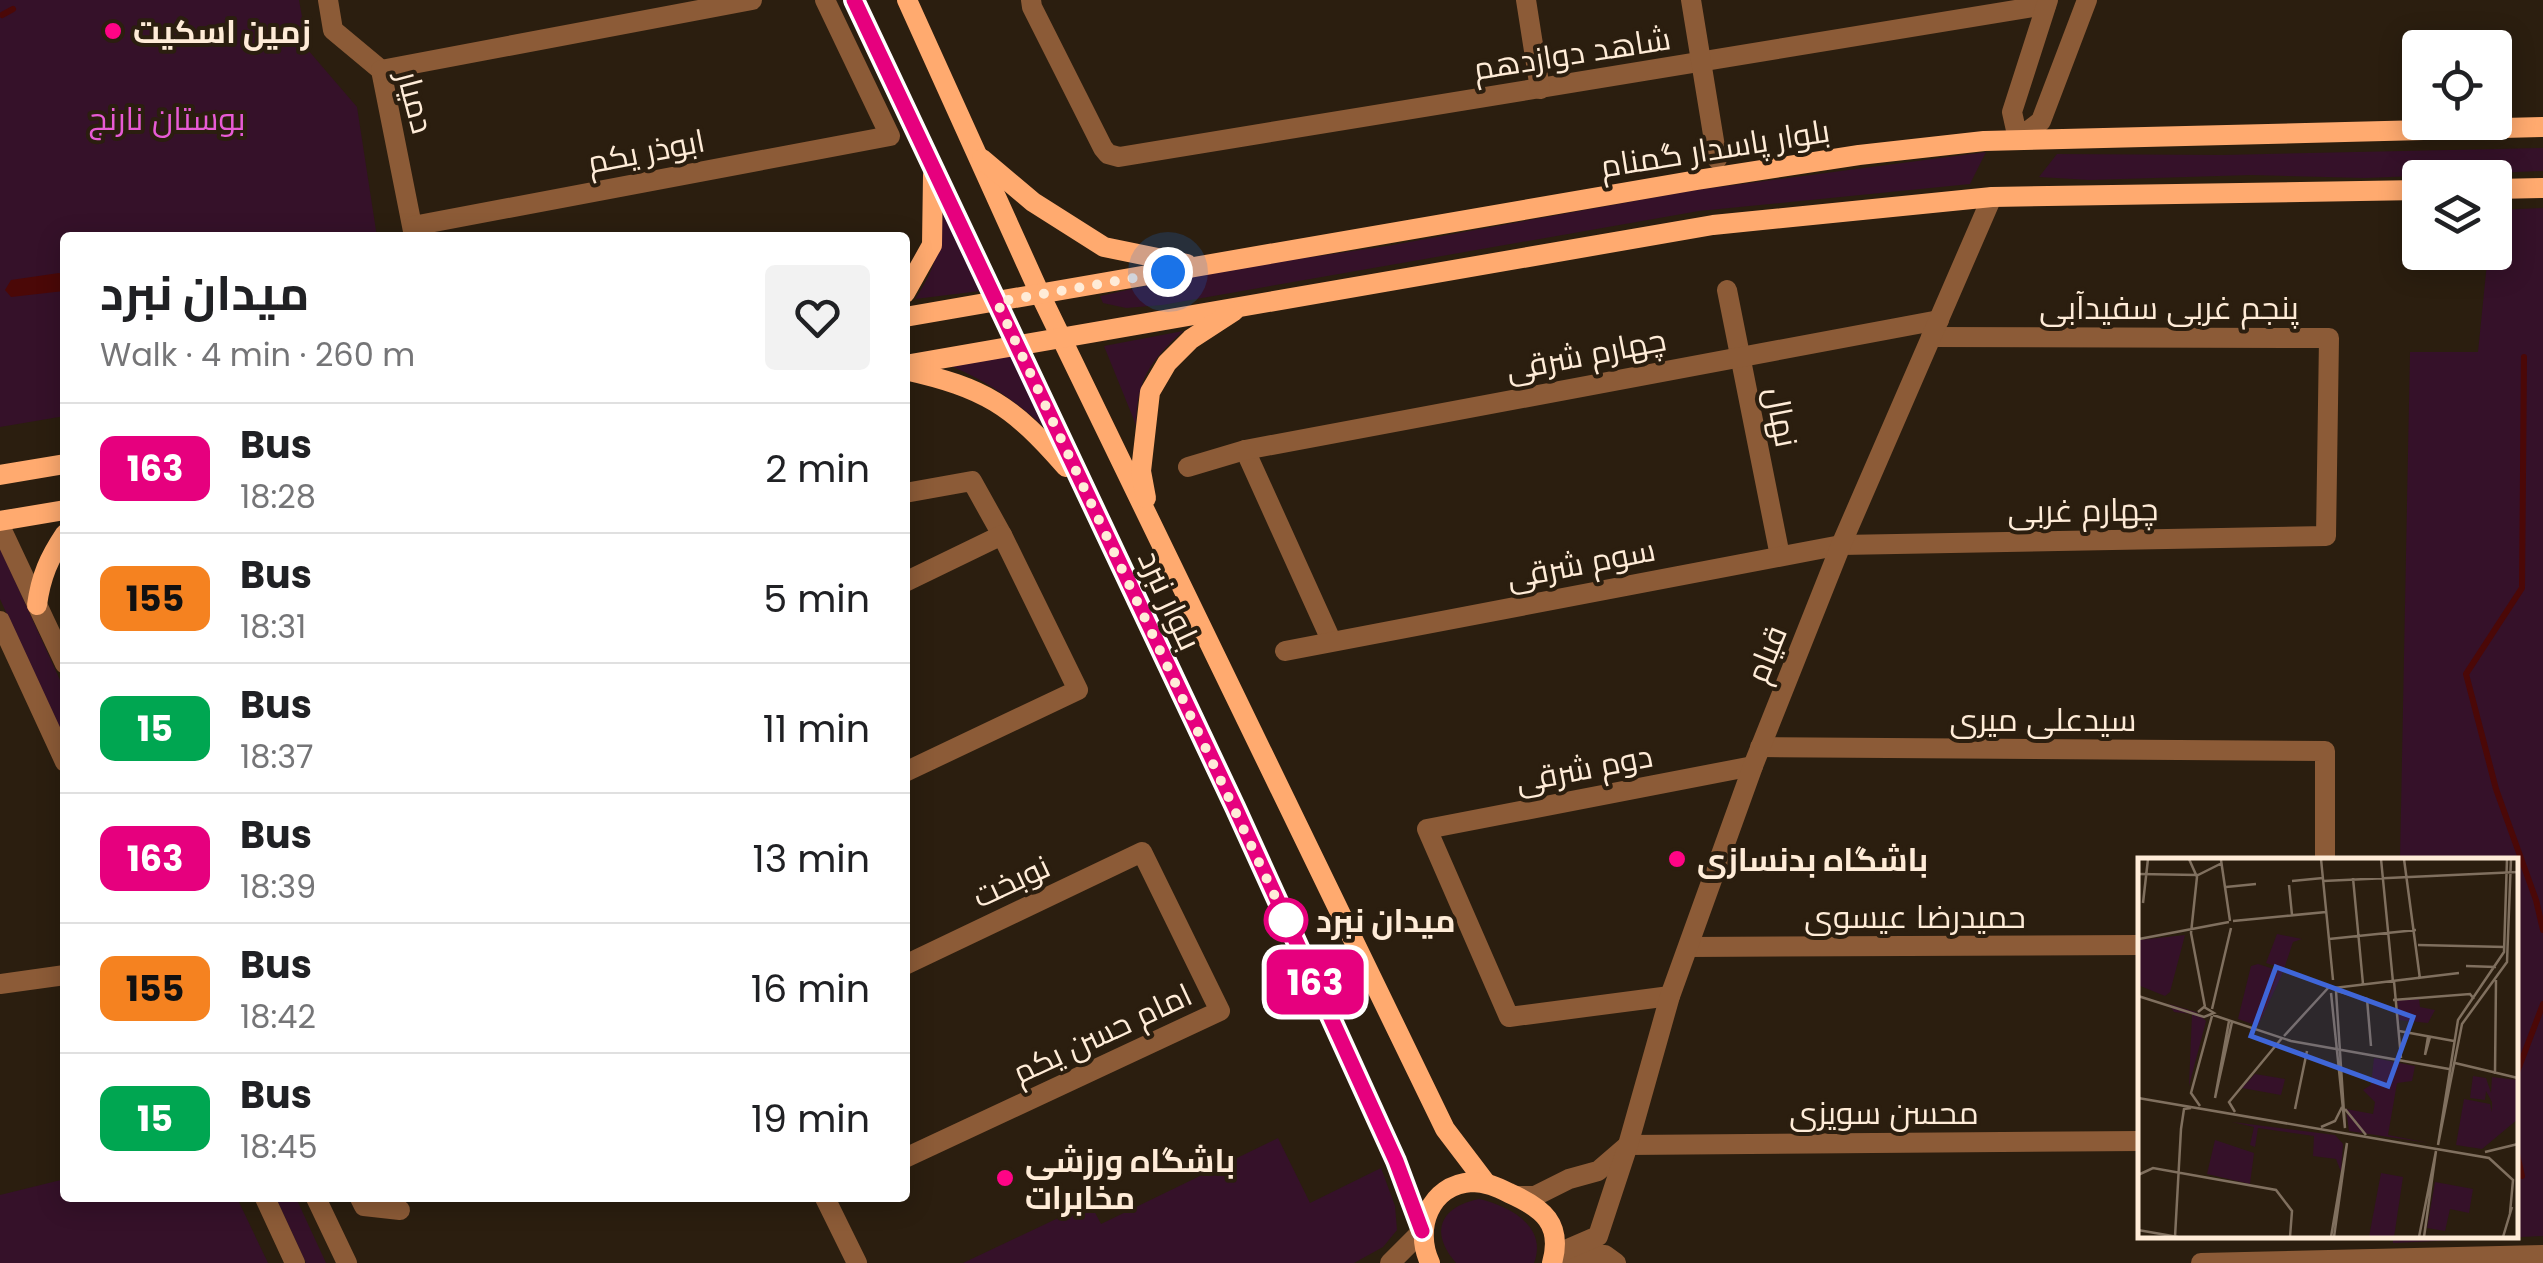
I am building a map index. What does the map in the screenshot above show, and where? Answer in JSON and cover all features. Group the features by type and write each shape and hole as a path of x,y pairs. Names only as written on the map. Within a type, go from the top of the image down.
{"main road":[{"name":"بلوار نبرد","path":"854,0 1235,807 1396,1161 1422,1231"},
{"name":"بلوار نبرد","path":"907,0 1040,294 1445,1130 1486,1183"},
{"name":"بلوار پاسدار گمنام","path":"910,316 1819,161 1984,140 2543,127"},
{"path":"977,154 1033,202 1104,247 1200,266"},
{"path":"910,283 932,245 934,168"},
{"path":"2512,189 2543,188"},
{"path":"910,367 1713,225 1992,197 2402,190"},
{"path":"1151,525 1142,471 1150,392 1167,363 1190,340 1240,307"},
{"path":"910,369 988,395 1032,428 1084,488"},
{"path":"0,475 60,465"},
{"path":"2,530 60,512"},
{"path":"37,605 40,579 60,541"},
{"path":"1430,1263 1422,1231 1426,1214 1436,1198 1468,1182 1486,1183 1541,1210 1552,1225 1557,1242 1553,1259"}],"street":[{"name":"دمیار","path":"328,0 333,30 382,70 414,232"},
{"path":"382,70 752,0"},
{"name":"ابوذر یکم","path":"414,232 890,136 825,0"},
{"name":"شاهد دوازدهم","path":"1032,0 1032,7 1108,154 1120,157 2047,2"},
{"path":"1526,0 1540,89"},
{"path":"1691,0 1718,159"},
{"path":"2047,2 2012,112 2018,139 2041,120 2087,0"},
{"name":"قیام","path":"1553,1259 1598,1236 1670,996 1757,756 1841,544 1992,197"},
{"name":"نهال","path":"1726,290 1780,556"},
{"name":"چهارم شرقی","path":"1188,467 1245,450 1740,356 1935,328"},
{"name":"پنجم غربی سفیدآبی","path":"1935,328 2329,338 2326,536"},
{"path":"1245,450 1331,640"},
{"path":"910,492 972,481 1078,690 910,770"},
{"path":"2,530 60,653"},
{"path":"910,580 1002,535"},
{"name":"چهارم غربی","path":"1841,544 2326,536"},
{"name":"سوم شرقی","path":"1285,651 1841,544"},
{"path":"0,621 60,751"},
{"name":"سیدعلی میری","path":"1757,756 2325,751 2325,858"},
{"name":"دوم شرقی","path":"1670,996 1509,1017 1427,829 1757,756"},
{"name":"نوبخت","path":"910,963 1142,852"},
{"name":"امام حسن یکم","path":"910,1156 1220,1011 1142,852"},
{"name":"حمیدرضا عیسوی","path":"1689,947 2138,945"},
{"path":"0,984 60,976"},
{"name":"محسن سویزی","path":"1628,1145 2138,1141"},
{"path":"1516,1196 1534,1196 1569,1178 1598,1171 1628,1145"},
{"path":"267,1202 295,1263"},
{"path":"318,1202 347,1263"},
{"path":"362,1202 364,1206 400,1210"},
{"path":"827,1202 857,1263"},
{"path":"1390,1263 1422,1231"},
{"path":"1553,1259 1605,1255 1616,1263"},
{"path":"2201,1263 2543,1256"}],"green space":[{"name":"بوستان نارنج","path":"0,0 299,0 308,50 357,107 376,232 60,232 60,417 0,427"},
{"path":"2543,148 2543,171 2512,172 2512,160 2402,160 2402,177 2251,175 2090,180 2039,177 2057,154 2222,155"},
{"path":"1986,152 1970,184 1699,211 1162,305 1126,308 1103,303 1100,296 1209,272 1387,246 1695,190"},
{"path":"2543,208 2543,1236 2518,1237 2518,858 2400,858 2410,352 2478,352 2486,270 2512,270 2512,209"},
{"path":"943,210 980,291 915,299 936,257"},
{"path":"1183,331 1161,352 1147,373 1139,396 1136,425 1104,346"},
{"path":"1010,356 1047,430 1002,394 951,366"},
{"path":"0,548 60,680 60,731 0,599"},
{"path":"1278,1138 1310,1203 1381,1168 1395,1206 1397,1230 1383,1247 1354,1263 963,1263 1090,1203 1101,1224"},
{"path":"60,1180 60,1202 239,1202 268,1263 0,1263 0,1195"},
{"path":"1479,1199 1513,1213 1531,1228 1536,1238 1534,1263 1456,1263 1443,1241 1443,1222 1455,1208"},
{"path":"278,1202 298,1202 326,1263 306,1263"},
{"path":"2393,1238 2500,1238 2393,1243"}],"shaded area":[{"path":"59,273 60,291 11,297 5,290 11,280"}],"waterway":[{"path":"2,15 13,9"},
{"path":"2524,357 2522,588 2466,674 2496,789 2543,930"},
{"path":"2518,1070 2543,1004"},
{"path":"2518,1159 2522,1176"}],"bus line":[{"name":"163","path":"854,0 1235,807 1396,1161 1422,1231"}],"place":[{"name":"زمین اسکیت","path":"113,31"},
{"name":"باشگاه بدنسازی","path":"1677,859"},
{"name":"میدان نبرد","path":"1286,920"},
{"name":"باشگاه ورزشی مخابرات","path":"1005,1178"}],"route":[{"path":"1168,272 997,302 1286,920"}]}
